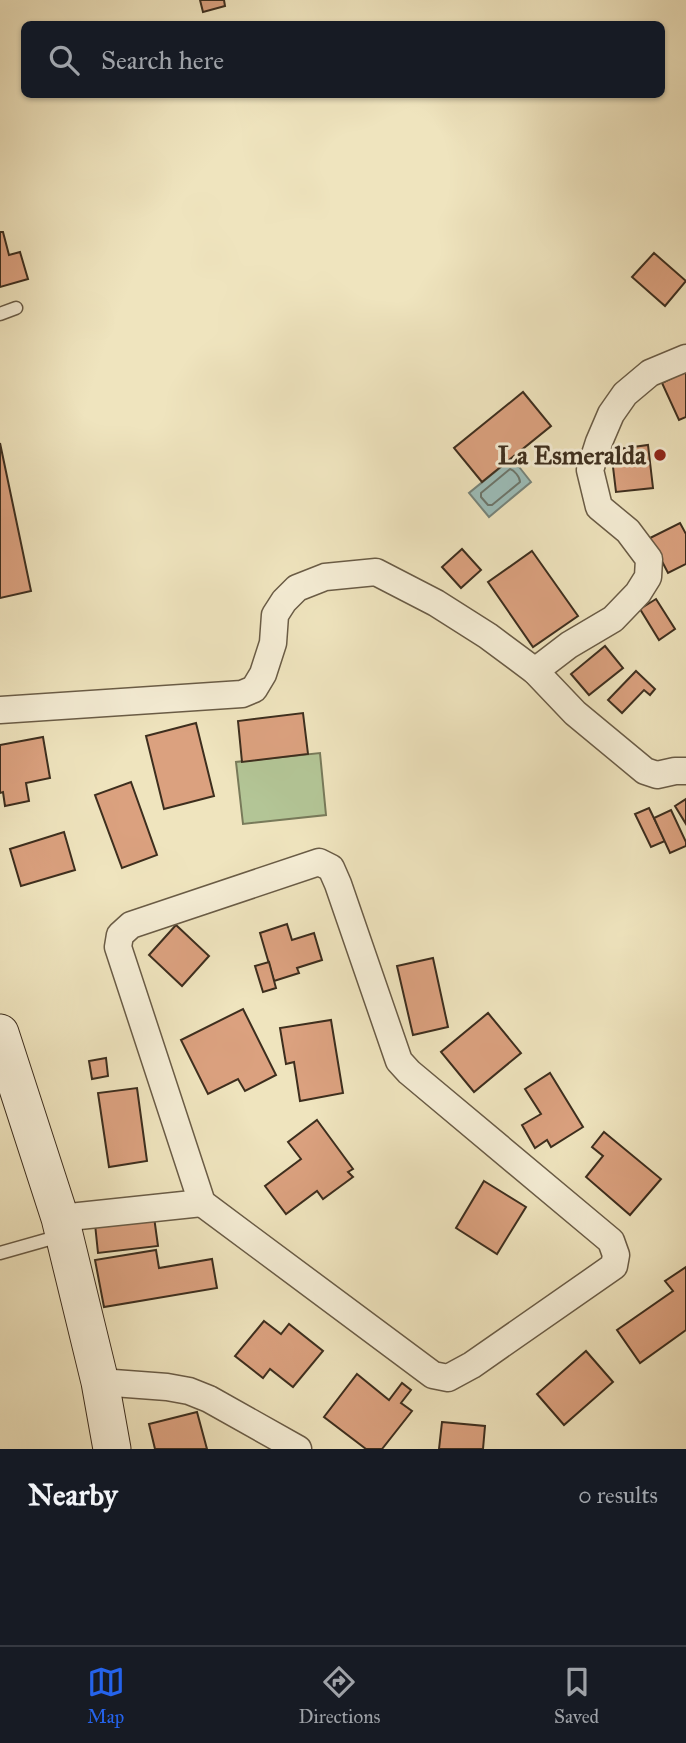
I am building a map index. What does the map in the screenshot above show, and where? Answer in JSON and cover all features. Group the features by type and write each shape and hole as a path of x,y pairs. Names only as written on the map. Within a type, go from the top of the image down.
{"main road":[{"path":"0,1036 62,1227 100,1382 112,1449"}],"street":[{"path":"534,671 569,645 613,619 638,593 648,577 649,559 628,531 599,507 590,470 611,414 625,394 650,373 686,358"},
{"path":"0,710 242,694 254,689 263,674 273,643 275,615 297,588 324,577 376,572 405,586 488,636 534,671 575,713 645,771 657,775 686,771"},
{"path":"62,1227 202,1203 433,1375 448,1378 472,1365 614,1266 616,1255 611,1241 399,1061 338,884 331,868 319,862 131,925 120,935 118,947 202,1203"},
{"path":"100,1382 189,1391 209,1398 298,1449"}],"lane":[{"path":"0,314 16,308"},
{"path":"0,1253 62,1227"}],"green space":[{"path":"320,753 326,815 243,824 236,762"}],"water":[{"path":"512,458 531,482 489,517 469,493"}],"building":[{"path":"200,0 224,0 225,6 203,12"},
{"path":"0,232 3,232 9,255 20,252 28,279 0,287"},
{"path":"654,253 686,281 665,306 632,277"},
{"path":"686,371 686,417 679,420 662,383"},
{"path":"523,392 551,426 482,482 454,448"},
{"path":"0,443 31,591 0,598"},
{"path":"648,445 653,488 616,492 611,450"},
{"path":"680,523 686,534 686,564 668,573 650,538"},
{"path":"462,549 481,570 461,588 442,567"},
{"path":"532,551 578,616 533,647 488,582"},
{"path":"656,599 675,629 659,640 640,609"},
{"path":"605,646 623,668 589,695 571,674"},
{"path":"636,671 655,689 650,695 644,690 622,713 608,700"},
{"path":"303,713 308,754 242,762 238,721"},
{"path":"196,723 214,796 164,809 146,736"},
{"path":"43,737 50,778 26,783 29,801 5,806 3,792 0,793 0,745"},
{"path":"131,782 157,855 122,868 95,795"},
{"path":"686,799 686,824 675,806"},
{"path":"649,808 665,841 651,847 635,814"},
{"path":"671,810 686,846 670,853 654,818"},
{"path":"64,832 75,870 21,886 10,849"},
{"path":"287,924 292,940 314,933 322,960 297,968 299,973 274,981 260,933"},
{"path":"176,925 209,956 182,986 149,955"},
{"path":"433,958 448,1027 413,1035 397,966"},
{"path":"269,962 276,988 263,992 255,966"},
{"path":"243,1009 276,1075 245,1091 238,1079 208,1094 181,1040"},
{"path":"488,1013 521,1053 474,1092 441,1052"},
{"path":"331,1020 343,1093 300,1101 294,1062 286,1064 280,1028"},
{"path":"106,1058 108,1076 92,1079 89,1061"},
{"path":"550,1073 583,1127 551,1147 547,1140 535,1148 522,1125 541,1114 525,1089"},
{"path":"137,1088 147,1161 109,1167 98,1093"},
{"path":"317,1120 353,1169 348,1172 353,1177 323,1199 317,1191 286,1214 265,1186 301,1159 288,1142"},
{"path":"604,1132 661,1179 630,1215 586,1177 603,1156 592,1147"},
{"path":"484,1181 526,1207 497,1254 456,1228"},
{"path":"154,1217 158,1246 98,1253 95,1224"},
{"path":"156,1250 159,1268 212,1259 217,1288 104,1307 95,1260"},
{"path":"686,1267 686,1330 640,1363 617,1330 673,1291 665,1281"},
{"path":"264,1321 281,1334 289,1324 323,1351 293,1387 270,1369 263,1378 235,1356"},
{"path":"586,1351 613,1382 564,1425 537,1394"},
{"path":"357,1374 389,1400 402,1383 411,1390 401,1403 412,1411 382,1449 366,1449 324,1417"},
{"path":"197,1412 207,1449 155,1449 149,1424"},
{"path":"442,1422 485,1426 483,1449 439,1449"}],"place":[{"name":"La Esmeralda","path":"660,455"}]}
